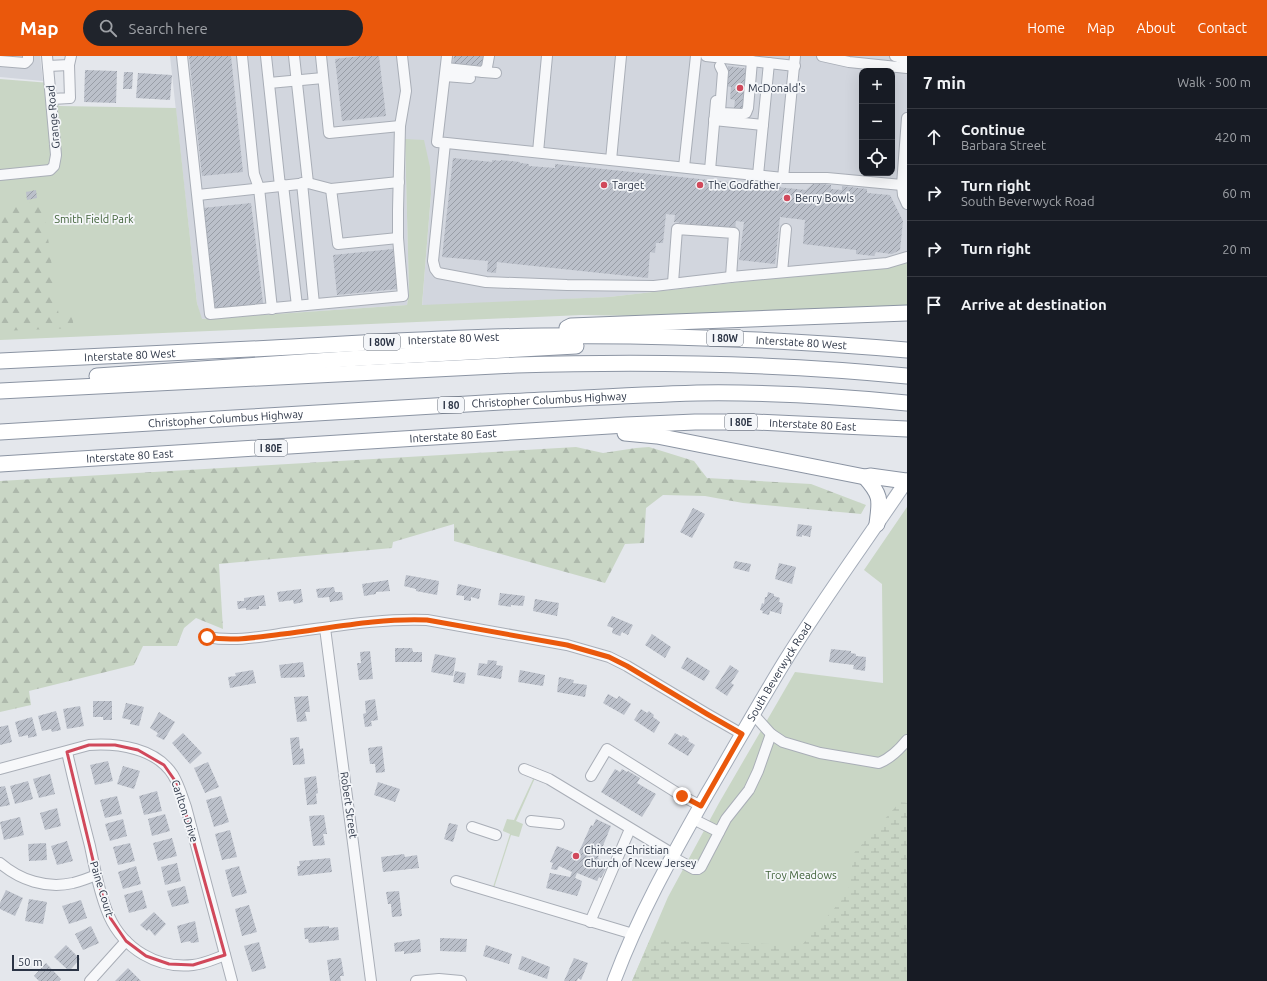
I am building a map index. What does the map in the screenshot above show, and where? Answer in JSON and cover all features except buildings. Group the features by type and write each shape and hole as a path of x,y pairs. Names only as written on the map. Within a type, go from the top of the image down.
{"highway":[{"path":"542,336 571,326 907,313"},
{"name":"Interstate 80 West","path":"0,361 428,339 542,336 738,339 818,342 907,350"},
{"path":"58,388 88,376 556,346 743,345 907,350"},
{"path":"0,391 516,365 594,363 744,365 907,376"},
{"name":"Christopher Columbus Highway","path":"0,432 382,408 691,393 822,396 907,403"},
{"name":"Interstate 80 East","path":"0,464 688,422 754,422 907,429"},
{"path":"580,429 657,436 865,477 870,476 907,480"},
{"path":"865,477 879,494 877,524"}],"main road":[{"name":"South Beverwyck Road","path":"614,981 649,899 742,734 806,629 907,480"}],"street":[{"path":"0,61 25,63 28,60 28,56"},
{"path":"182,56 210,314 403,296 398,238 400,126 406,91 402,56"},
{"path":"242,56 254,174 259,188 272,308"},
{"path":"266,56 297,306"},
{"path":"294,56 314,304"},
{"path":"321,56 329,133 400,126"},
{"path":"447,56 437,142 783,178 826,178 902,185"},
{"path":"483,72 487,68 489,56"},
{"path":"538,152 547,56"},
{"path":"611,160 621,56"},
{"path":"684,167 696,56"},
{"path":"706,56 720,62 752,61 769,63 795,61 783,178"},
{"path":"822,56 849,62 907,68"},
{"path":"895,56 907,60"},
{"path":"48,61 70,60 70,98 52,99"},
{"name":"Grange Road","path":"0,175 50,170 54,166 56,161 48,61"},
{"path":"720,62 723,72 720,111 722,113 742,114 746,113 748,108 752,61"},
{"path":"710,170 720,62"},
{"path":"758,175 769,63"},
{"path":"445,72 496,73"},
{"path":"445,72 470,78"},
{"path":"269,83 323,78"},
{"path":"907,118 902,185 902,195 907,204"},
{"path":"714,120 763,125"},
{"path":"445,143 433,261 435,269 438,273 486,282 654,286 731,277 887,263 907,258"},
{"path":"198,195 305,183 331,189 399,182"},
{"path":"331,189 338,244 398,238"},
{"path":"673,283 677,229 734,233 731,277"},
{"path":"782,272 786,229"},
{"path":"207,637 223,640 388,620 427,620 567,645 609,657 627,666 742,734"},
{"name":"Robert Street","path":"325,628 371,981"},
{"path":"754,715 770,734 783,742 820,753 879,763 888,759 907,740"},
{"path":"524,769 550,779 673,856 698,869 701,867 726,820 749,790 758,770 770,734"},
{"name":"Carlton Drive","path":"0,769 89,745 101,744 126,746 154,757 164,765 172,774 178,785 186,807 232,981"},
{"path":"591,776 607,749 682,796 701,806"},
{"name":"Paine Court","path":"67,752 96,875 109,916 117,930 126,941 146,956 169,964 193,965 225,955"},
{"path":"693,819 719,832"},
{"path":"531,821 559,824"},
{"path":"472,827 496,835"},
{"path":"590,922 630,829"},
{"path":"0,863 20,877 33,882 47,884 73,883 96,875"},
{"path":"456,880 633,934"},
{"path":"90,981 126,941"},
{"path":"416,981 439,979 461,981"}],"highlighted area":[{"path":"89,745 115,745 138,750 164,765 178,785 225,955 193,965 169,964 146,956 126,941 109,916 99,885 67,752"}],"shaded area":[{"path":"0,56 40,56 43,81 0,77"},
{"path":"170,56 907,56 907,263 609,297 422,306 431,194 405,139 409,292 407,305 201,319 197,303"}],"green space":[{"name":"Smith Field Park","path":"0,79 50,83 59,106 176,108 197,303 202,319 407,305 409,292 405,139 424,140 430,167 431,194 422,305 609,297 907,263 907,307 698,317 582,315 0,340"},
{"path":"43,202 59,317 72,316 74,328 0,331 0,205"},
{"path":"576,447 603,453 649,447 694,461 707,478 811,484 866,505 861,514 743,503 705,496 663,495 646,508 644,543 625,544 605,583 454,541 454,524 393,542 392,548 219,564 223,629 196,618 184,628 177,646 143,646 134,665 29,691 31,705 0,712 0,481"},
{"name":"Troy Meadows","path":"907,507 907,981 632,981 668,897 719,803 795,672 883,683 882,584 864,570"},
{"path":"534,777 535,778 516,821 523,824 519,837 511,835 494,888 493,887 510,834 503,830 507,819 514,820"},
{"path":"900,802 907,803 907,981 632,981 650,940 802,945 848,893 854,853"}],"place":[{"name":"McDonald's","path":"740,88"},
{"name":"Target","path":"604,185"},
{"name":"The Godfather","path":"700,185"},
{"name":"Berry Bowls","path":"787,198"},
{"name":"Chinese Christian Church of Ncew Jersey","path":"576,856"}],"route":[{"path":"207,637 223,640 246,639 371,622 408,619 427,620 567,645 609,657 627,666 742,734 701,806 682,796"}]}
